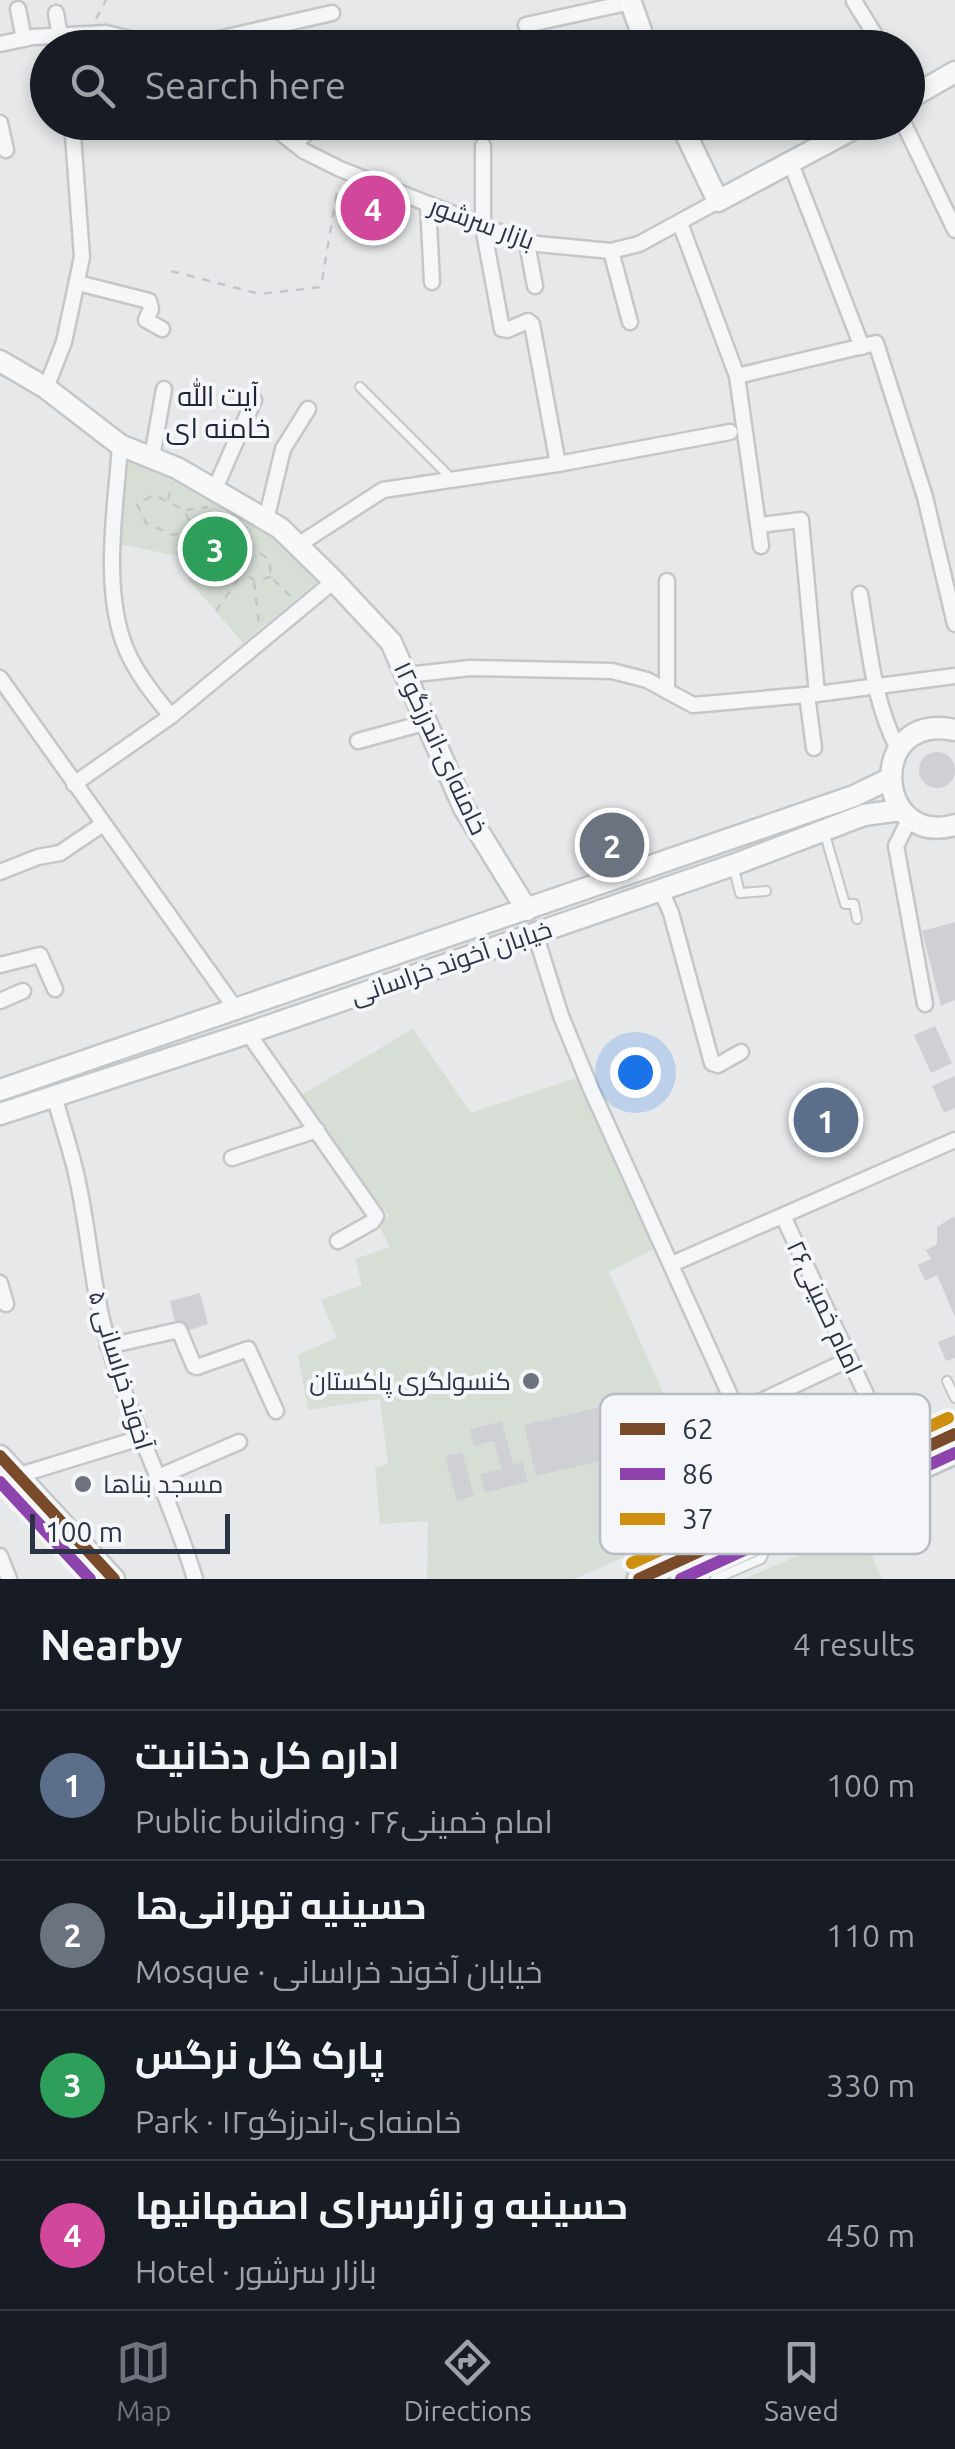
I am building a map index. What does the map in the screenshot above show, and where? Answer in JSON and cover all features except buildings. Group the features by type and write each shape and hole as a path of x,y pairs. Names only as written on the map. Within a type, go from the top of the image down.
{"main road":[{"path":"630,1 640,30"},
{"path":"925,86 955,72"},
{"path":"689,140 718,201"},
{"name":"بازار سرشور","path":"718,201 831,140"},
{"name":"خامنه‌ای-اندرزگو۱۲","path":"1,365 46,388 120,445 176,468 280,528 334,581 391,642 464,808 527,910"},
{"path":"953,832 922,825 906,814 893,795 889,779 898,749 922,730 955,730"},
{"name":"خیابان آخوند خراسانی","path":"0,1090 854,796 889,779"},
{"name":"خیابان آخوند خراسانی","path":"0,1114 248,1033 733,865 864,815 906,814"},
{"path":"930,1445 955,1434"},
{"path":"930,1462 955,1452"},
{"path":"0,1456 9,1479 114,1579"},
{"path":"639,1579 701,1554"},
{"path":"674,1579 720,1554"}],"street":[{"path":"526,26 630,1"},
{"path":"854,1 871,30"},
{"path":"246,30 332,7"},
{"path":"18,10 24,39"},
{"path":"56,14 59,30"},
{"path":"0,44 30,39"},
{"path":"0,123 6,150"},
{"path":"46,388 64,342 82,257 73,140"},
{"name":"بازار سرشور","path":"289,140 340,168 527,243 612,251 639,244 718,201"},
{"path":"294,144 299,140"},
{"path":"912,140 955,230"},
{"path":"484,146 483,228 502,328 528,321 532,324 558,464"},
{"path":"790,161 862,347"},
{"path":"428,204 432,282"},
{"path":"680,222 736,376 761,546"},
{"path":"527,243 535,286"},
{"path":"612,251 630,322"},
{"path":"78,283 149,301 152,309 146,320 162,329"},
{"path":"736,376 876,343 925,497 955,624"},
{"path":"152,458 164,389"},
{"path":"221,496 254,400"},
{"path":"266,520 283,449 308,409"},
{"path":"298,545 384,490 558,464 730,432"},
{"path":"120,445 113,566 117,615 131,659 170,716"},
{"path":"760,525 802,520 814,748"},
{"path":"667,580 668,692"},
{"path":"74,784 170,716 334,581"},
{"path":"860,594 875,687 886,726 898,749"},
{"path":"406,675 470,668 594,670 647,680 693,705 955,676"},
{"path":"0,678 235,1008"},
{"path":"358,741 424,723"},
{"path":"906,814 896,846 925,1004"},
{"path":"0,872 60,853 103,824"},
{"path":"660,888 671,914 712,1063 718,1065 741,1052"},
{"path":"535,933 561,1016 590,1089 730,1394"},
{"path":"0,965 40,955 54,989"},
{"path":"0,1001 23,991"},
{"path":"248,1033 376,1216 338,1242"},
{"name":"آخوند خراسانی ۵","path":"54,1096 76,1171 108,1346 140,1438 179,1526 194,1579"},
{"path":"232,1158 316,1130"},
{"name":"امام خمینی۲۶","path":"866,1394 782,1216 955,1140"},
{"path":"672,1264 782,1216"},
{"path":"0,1283 6,1304"},
{"path":"108,1346 183,1329 194,1366 248,1349 276,1412"},
{"path":"776,1394 850,1359"},
{"path":"9,1479 140,1438"},
{"path":"156,1478 239,1442"},
{"path":"0,1556 9,1579"}],"lane":[{"path":"360,387 453,480"},
{"path":"824,831 845,904 854,904 856,919"},
{"path":"733,865 740,893 766,891"},
{"path":"947,1381 955,1398"},
{"path":"715,1579 761,1559 763,1554"}],"path":[{"path":"90,30 106,0"},
{"path":"171,272 260,294 321,287 340,168"},
{"path":"193,528 173,536 146,523 137,504 154,495 184,510 224,506 221,496"},
{"path":"184,510 193,528 230,546 246,545 269,560 271,577 302,608"},
{"path":"230,546 230,564"},
{"path":"192,573 230,564 254,580 263,640"},
{"path":"216,612 243,572"},
{"path":"254,580 271,577"}],"shaded area":[{"path":"124,455 174,475 274,533 321,579 243,643 188,579 193,573 193,559 119,544"},
{"path":"413,1029 471,1113 579,1077 655,1248 609,1272 664,1394 600,1394 600,1419 597,1407 524,1425 537,1476 600,1461 600,1554 631,1554 574,1579 427,1579 428,1521 380,1524 375,1468 388,1464 380,1399 308,1410 298,1355 337,1338 321,1300 362,1285 355,1259 390,1247 377,1222 389,1216 296,1098","holes":["502,1421 513,1464 523,1462 528,1482 486,1493 481,1474 501,1469 494,1441 475,1446 470,1429","461,1452 474,1496 458,1501 446,1456"]},
{"path":"802,1554 871,1554 882,1579 744,1579"}],"transit line":[{"name":"37","path":"930,1426 948,1418"},
{"name":"62","path":"930,1445 955,1434"},
{"name":"86","path":"930,1464 955,1453"},
{"name":"62","path":"0,1456 114,1579"},
{"name":"86","path":"0,1482 90,1579"},
{"name":"37","path":"632,1563 652,1554"},
{"name":"62","path":"639,1579 693,1554"},
{"name":"86","path":"681,1579 735,1554"}],"place":[{"name":"حسینبه و زائرسرای اصفهانیها","path":"373,208"},
{"name":"پارک گل نرگس","path":"215,549"},
{"name":"حسینیه تهرانی‌ها","path":"612,845"},
{"name":"اداره کل دخانیت","path":"826,1120"},
{"name":"کنسولگری پاکستان","path":"531,1381"},
{"name":"مسجد بناها","path":"83,1484"}],"district":[{"name":"آیت الله خامنه ای","path":"218,412"}]}
